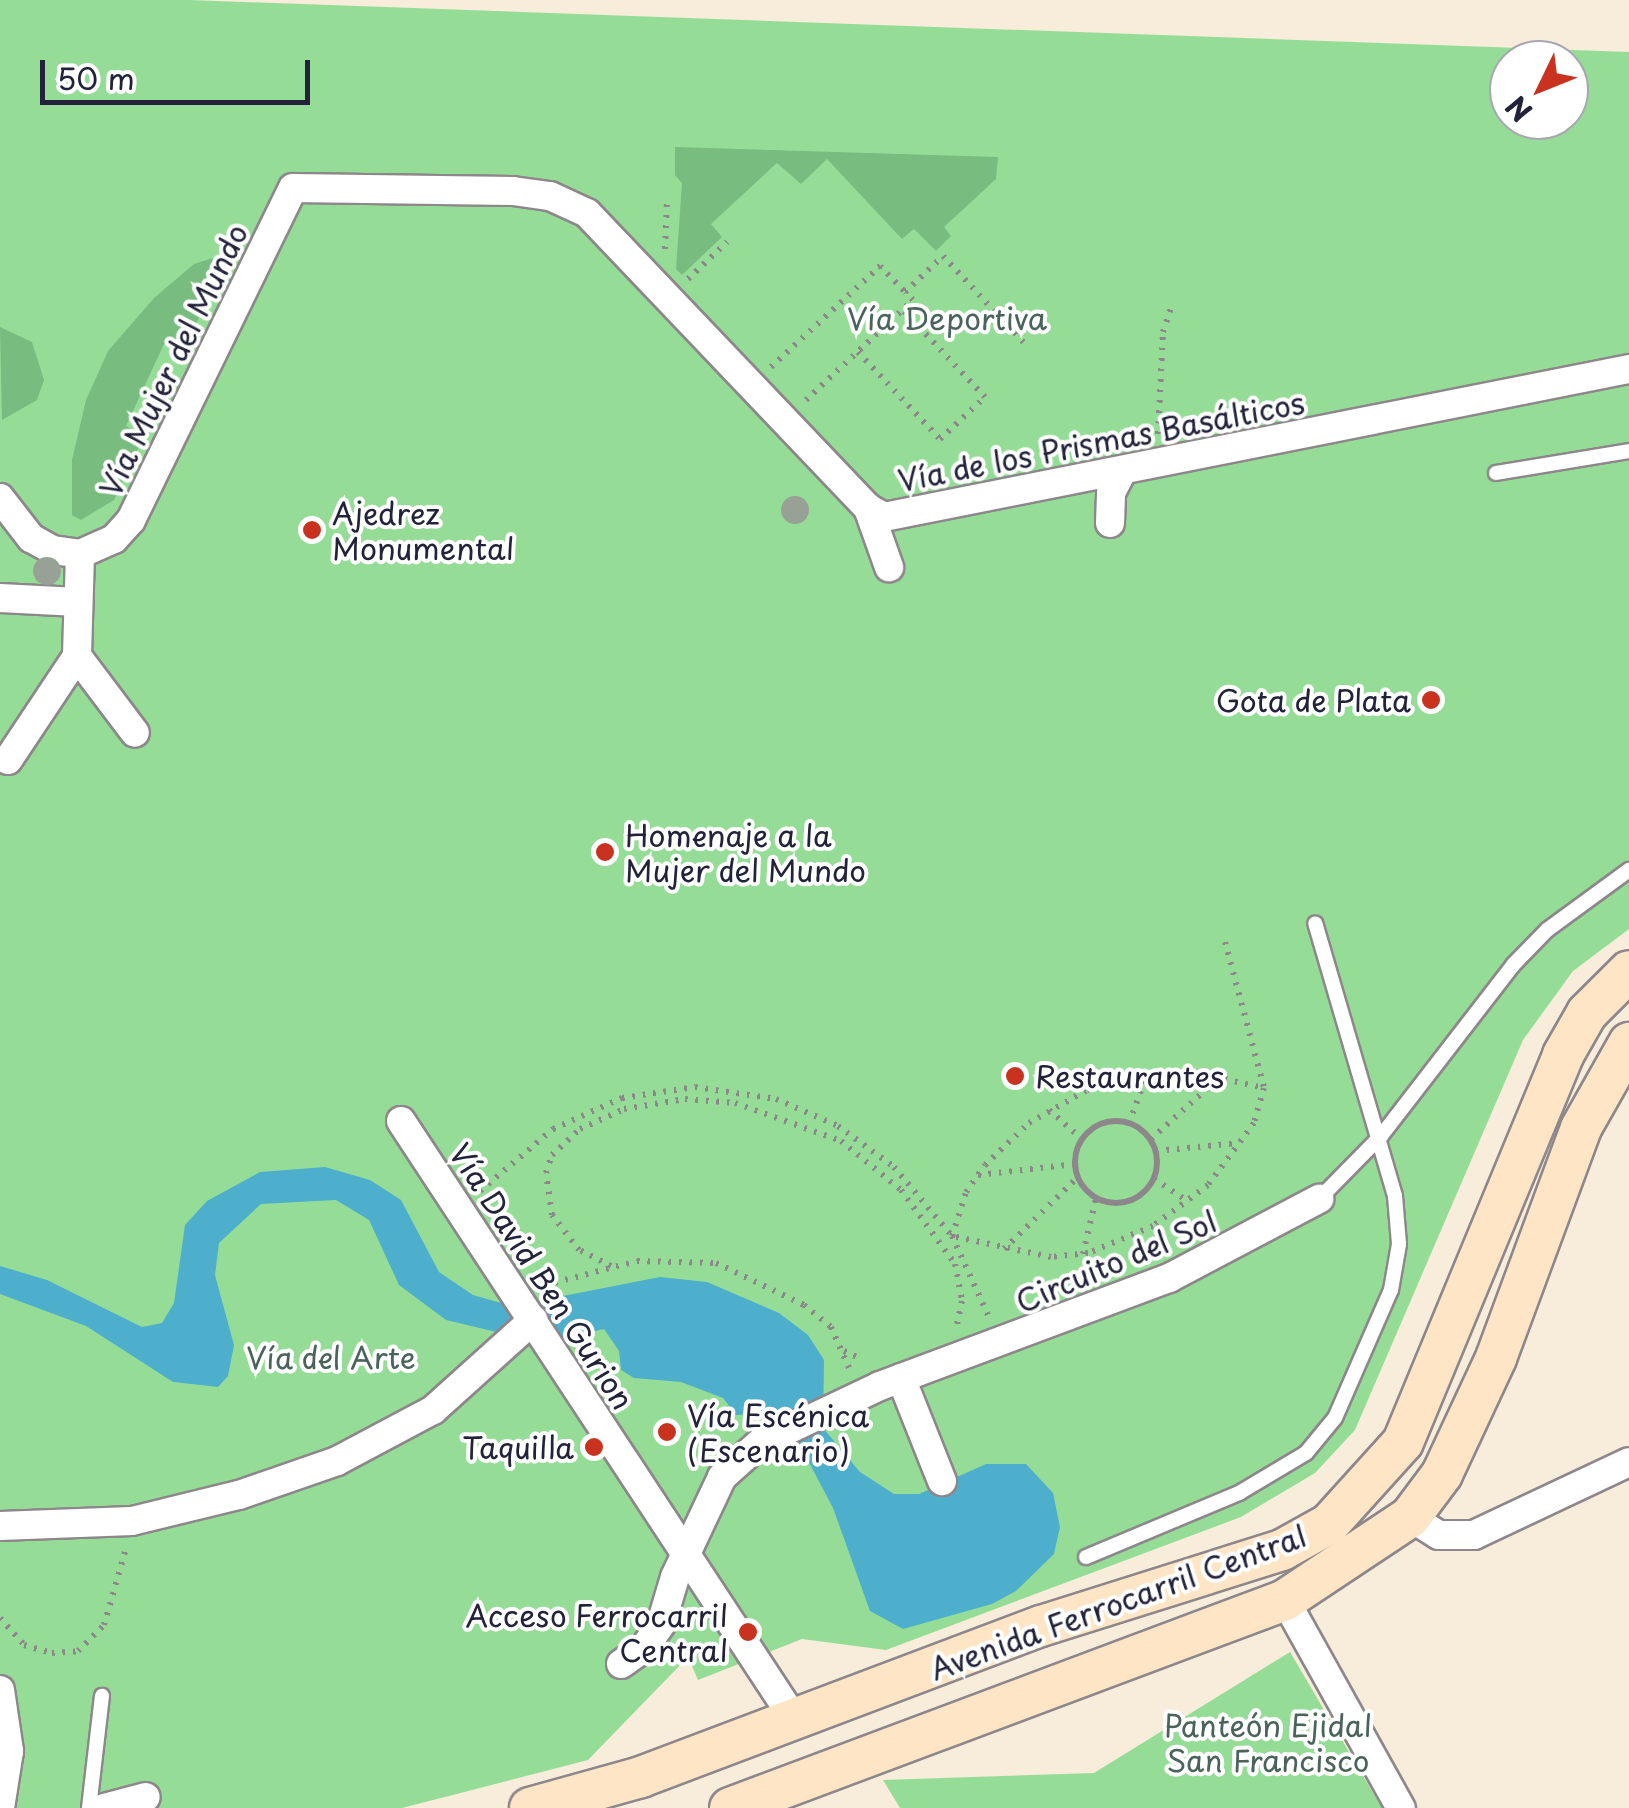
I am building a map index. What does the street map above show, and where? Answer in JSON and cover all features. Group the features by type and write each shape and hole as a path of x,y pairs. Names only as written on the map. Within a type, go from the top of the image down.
{"street":[{"name":"Vía de los Prismas Basálticos","path":"293,188 550,196 587,213 868,508 904,518 1629,369"},
{"name":"Vía Mujer del Mundo","path":"80,554 114,539 132,520 293,188"},
{"path":"1110,523 1112,493 1122,471"},
{"path":"0,498 31,538 80,554 77,656 8,760"},
{"path":"868,508 889,567"},
{"path":"0,598 78,602"},
{"path":"77,656 135,734"},
{"name":"Avenida Ferrocarril Central","path":"530,1808 641,1776 1041,1626 1282,1550 1330,1524 1368,1488 1403,1442 1563,1055 1587,1013 1629,971"},
{"name":"Avenida Ferrocarril Central","path":"730,1808 1285,1600 1410,1518 1442,1474 1517,1305 1581,1128 1629,1043"},
{"name":"Vía David Ben Gurion","path":"401,1120 794,1718"},
{"name":"Circuito del Sol","path":"621,1664 645,1647 660,1624 686,1554 722,1478 760,1443 853,1399 890,1370 998,1345 1182,1272 1318,1199"},
{"path":"1468,1286 1517,1305"},
{"path":"0,1526 90,1526 156,1516 268,1486 383,1440 432,1410 533,1320"},
{"path":"890,1370 942,1480"},
{"path":"1410,1518 1438,1535 1474,1535 1629,1462"},
{"path":"1285,1600 1402,1808"},
{"path":"0,1690 9,1751 0,1808"},
{"path":"104,1808 146,1797"}],"lane":[{"path":"1496,473 1629,451"},
{"name":"Circuito del Sol","path":"1318,1199 1381,1136 1513,965 1547,930 1629,870"},
{"path":"1086,1556 1239,1493 1306,1453 1335,1418 1391,1290 1399,1244 1381,1136 1316,923"},
{"path":"89,1808 102,1696"},
{"path":"584,1808 641,1776"}],"path":[{"path":"668,298 727,242"},
{"path":"905,292 943,256 1026,345"},
{"path":"752,385 880,266 913,300 785,421"},
{"path":"1157,464 1163,332 1171,307"},
{"path":"858,352 940,439 984,397 903,310"},
{"path":"952,1236 1052,1258 1083,1254 1153,1226 1189,1202 1241,1143 1264,1088 1226,942"},
{"path":"952,1236 978,1175 1049,1110 1087,1090 1147,1076 1222,1076 1264,1088"},
{"path":"1129,1123 1147,1076"},
{"path":"1151,1138 1222,1076"},
{"path":"461,1211 523,1152 587,1112 660,1089 738,1091 810,1113 869,1148 952,1236 977,1279 998,1345"},
{"path":"735,1103 738,1091"},
{"path":"612,1266 578,1250 552,1216 546,1172 552,1155 580,1129 624,1109 685,1099 735,1103 817,1130 862,1156 920,1210 955,1264 962,1302 951,1334"},
{"path":"1049,1110 1082,1138"},
{"path":"1103,1122 1129,1123 1151,1138 1156,1152 1154,1178 1136,1199 1096,1198 1078,1177 1075,1164 1082,1138 1103,1122"},
{"path":"1156,1152 1241,1143"},
{"path":"862,1156 869,1148"},
{"path":"978,1175 1075,1164"},
{"path":"1003,1250 1078,1177"},
{"path":"1154,1178 1189,1202"},
{"path":"1083,1254 1096,1198"},
{"path":"510,1286 541,1286 612,1266 672,1258 716,1263 804,1305 831,1326 844,1350 853,1399"},
{"path":"844,1350 890,1370"},
{"path":"0,1618 24,1645 52,1653 78,1650 104,1625 128,1542 156,1516"}],"green space":[{"path":"0,0 189,0 1489,47 1489,140 1589,140 1589,51 1629,52 1629,929 1573,971 1523,1040 1355,1430 1315,1473 1241,1517 886,1650 802,1639 698,1680 688,1657 588,1760 402,1808 0,1808"},
{"path":"675,147 998,157 996,179 944,227 951,236 936,251 914,229 902,239 827,159 801,184 777,163 711,224 722,237 682,275 676,269 682,183 675,175"},
{"path":"226,259 183,352 164,344 126,426 144,436 114,500 81,520 72,515 72,460 86,400 108,351 154,298 194,264"},
{"path":"0,327 32,342 44,380 37,400 2,420"},
{"name":"Panteón Ejidal San Francisco","path":"1290,1652 1382,1808 900,1808 883,1780 1094,1773"}],"water":[{"path":"325,1167 370,1180 401,1200 439,1272 473,1295 512,1306 660,1277 707,1282 779,1313 808,1335 824,1360 823,1428 860,1472 894,1494 919,1494 986,1464 1026,1464 1053,1493 1060,1527 1054,1554 1016,1591 992,1604 903,1629 870,1611 833,1508 783,1413 736,1415 723,1398 681,1382 634,1378 621,1370 619,1351 604,1329 561,1339 517,1337 446,1320 399,1285 369,1220 336,1200 261,1204 219,1243 215,1275 234,1345 228,1376 218,1387 173,1382 86,1326 0,1294 0,1266 47,1280 142,1327 162,1323 174,1303 185,1225 207,1201 260,1172"}],"place":[{"name":"Ajedrez Monumental","path":"312,530"},
{"name":"Gota de Plata","path":"1431,700"},
{"name":"Homenaje a la Mujer del Mundo","path":"605,852"},
{"name":"Restaurantes","path":"1015,1076"},
{"name":"Vía Escénica (Escenario)","path":"667,1432"},
{"name":"Taquilla","path":"594,1447"},
{"name":"Acceso Ferrocarril Central","path":"748,1632"}],"park label":[{"name":"Vía Deportiva","path":"947,318"},
{"name":"Vía del Arte","path":"331,1357"}]}
